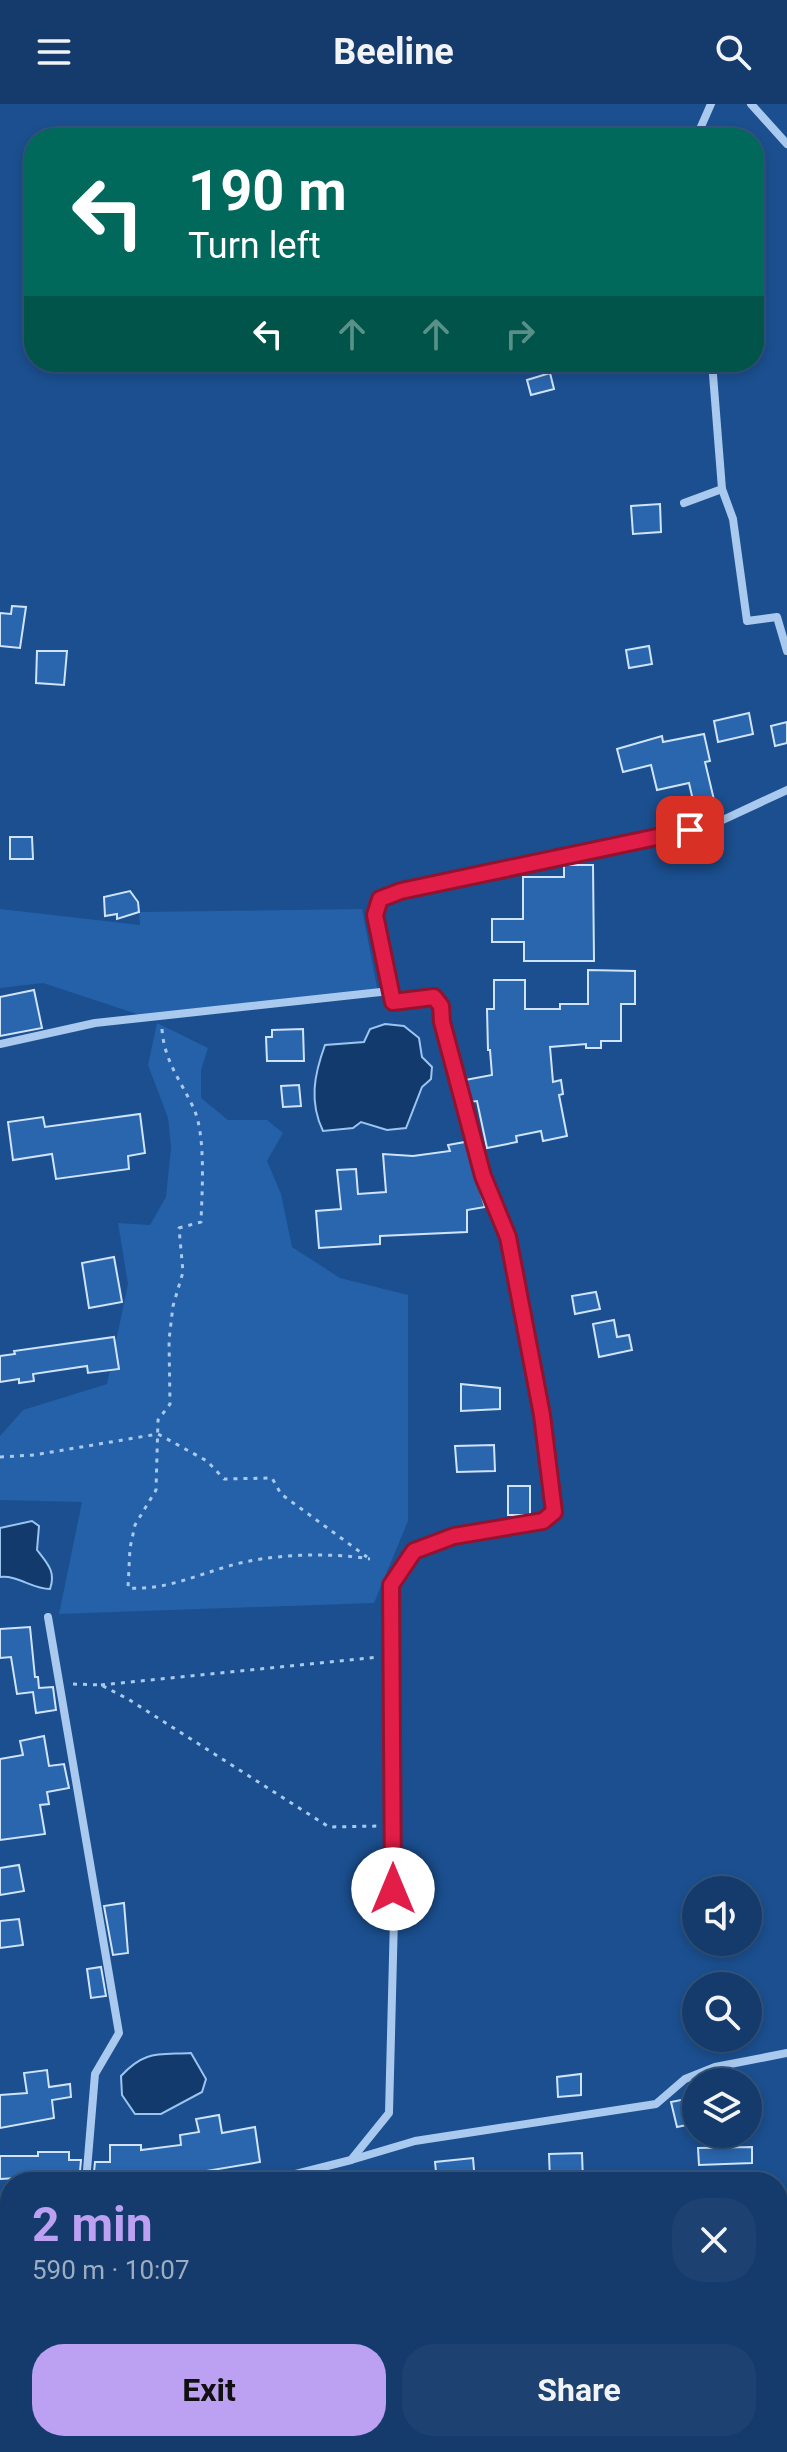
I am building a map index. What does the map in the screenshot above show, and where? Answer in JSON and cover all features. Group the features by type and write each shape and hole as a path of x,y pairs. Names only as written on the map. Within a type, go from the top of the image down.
{"street":[{"path":"700,128 711,104"},
{"path":"751,104 787,144"},
{"path":"713,372 722,489 733,519 747,621 777,617 787,651"},
{"path":"684,503 722,489"},
{"path":"351,2160 389,2113 393,1831 391,1585 414,1551 454,1536 543,1521 554,1512 542,1415 508,1237 483,1176 470,1132 442,1022 441,1006 434,997 393,1002 375,915 380,899 401,891 548,858 712,825 787,790"},
{"path":"0,1044 95,1023 390,991"},
{"path":"48,1617 119,2033 95,2074 87,2172"},
{"path":"304,2172 431,2138 656,2104 685,2079 715,2067 787,2053"}],"path":[{"path":"0,1457 48,1453 158,1434 207,1461 224,1479 272,1478 281,1494 370,1559 301,1556 231,1565 150,1589 128,1588 130,1548 135,1525 156,1490 158,1434 158,1420 170,1404 171,1317 183,1272 179,1228 201,1222 202,1192 195,1111 163,1051 160,1017"},
{"path":"61,1684 101,1685 392,1655"},
{"path":"101,1685 128,1699 157,1720 187,1734 232,1767 329,1827 377,1825 393,1831"}],"shaded area":[{"path":"0,909 140,925 139,912 362,909 378,992 149,1018 43,983 0,988"},
{"path":"157,1023 208,1048 201,1070 201,1098 228,1120 267,1120 283,1133 267,1161 281,1194 292,1247 340,1278 408,1295 408,1521 374,1603 59,1614 82,1502 0,1500 0,1436 23,1410 107,1384 128,1284 118,1223 150,1225 166,1197 171,1147 168,1118 148,1065"},
{"path":"385,1024 404,1026 419,1038 422,1057 432,1067 431,1079 422,1087 406,1128 387,1130 361,1122 353,1128 323,1131 316,1110 315,1088 325,1045 364,1042 370,1029"},
{"path":"32,1521 39,1526 37,1550 51,1573 50,1589 0,1577 0,1528"},
{"path":"191,2053 206,2079 202,2092 161,2114 135,2114 122,2095 121,2076 145,2058"}],"building":[{"path":"550,373 554,389 531,395 527,380"},
{"path":"660,504 661,532 633,534 631,506"},
{"path":"12,606 26,607 20,648 0,646 0,613 11,614"},
{"path":"649,646 652,664 629,668 626,650"},
{"path":"37,651 67,651 64,685 36,683"},
{"path":"749,713 753,734 718,742 714,721"},
{"path":"787,722 787,743 775,746 771,726"},
{"path":"704,734 710,761 705,762 715,804 695,809 689,783 657,790 651,765 623,772 617,749 662,736 663,742"},
{"path":"10,837 32,837 33,859 10,859"},
{"path":"564,865 593,865 594,961 524,961 524,942 492,942 492,919 523,919 523,877 564,877"},
{"path":"130,891 138,902 139,912 117,919 117,914 105,916 104,897"},
{"path":"588,970 635,971 635,1004 621,1004 621,1041 601,1041 601,1048 586,1048 586,1044 550,1047 553,1082 561,1080 563,1094 559,1095 567,1136 543,1141 541,1131 516,1136 517,1142 487,1148 477,1101 469,1102 465,1080 492,1075 487,1009 494,1009 494,980 525,980 525,1009 560,1009 560,1004 588,1004"},
{"path":"34,990 42,1028 0,1036 0,997"},
{"path":"303,1029 304,1061 267,1061 266,1037 272,1037 272,1030"},
{"path":"299,1085 301,1106 283,1107 281,1086"},
{"path":"140,1114 145,1153 128,1156 129,1169 56,1179 52,1154 13,1160 8,1122 43,1117 45,1127"},
{"path":"465,1142 485,1207 467,1210 467,1232 380,1236 380,1244 319,1248 316,1211 341,1209 337,1170 356,1169 358,1194 386,1192 383,1154 413,1156 450,1151 448,1145"},
{"path":"114,1257 122,1302 89,1308 82,1263"},
{"path":"596,1292 600,1309 575,1314 572,1296"},
{"path":"614,1320 617,1337 629,1335 632,1350 599,1357 593,1324"},
{"path":"114,1337 119,1369 88,1373 87,1366 33,1374 34,1381 19,1383 19,1379 0,1382 0,1356 15,1354 14,1351"},
{"path":"461,1384 500,1388 500,1409 461,1411"},
{"path":"494,1445 495,1471 457,1472 455,1446"},
{"path":"508,1486 530,1486 530,1515 508,1515"},
{"path":"30,1627 35,1677 38,1677 39,1688 53,1687 56,1710 36,1713 33,1692 17,1694 11,1657 0,1658 0,1629"},
{"path":"44,1736 49,1766 64,1764 69,1788 47,1792 49,1804 40,1805 45,1834 0,1840 0,1759 23,1755 20,1741"},
{"path":"19,1865 24,1891 0,1895 0,1868"},
{"path":"124,1903 128,1953 113,1955 104,1906"},
{"path":"19,1919 23,1945 0,1948 0,1921"},
{"path":"101,1967 106,1996 91,1998 87,1969"},
{"path":"47,2070 49,2087 70,2084 71,2097 52,2100 54,2118 0,2128 0,2095 27,2093 24,2073"},
{"path":"581,2074 581,2095 558,2097 557,2077"},
{"path":"682,2100 682,2126 677,2127 671,2102"},
{"path":"219,2115 222,2133 255,2127 260,2162 200,2172 94,2172 95,2162 110,2162 110,2145 141,2145 141,2150 181,2145 180,2135 199,2132 196,2119"},
{"path":"698,2148 752,2148 752,2163 699,2165"},
{"path":"38,2152 69,2152 69,2160 81,2160 80,2172 0,2172 0,2156 38,2156"},
{"path":"582,2153 583,2172 550,2172 549,2154"},
{"path":"473,2158 474,2172 436,2172 435,2162"}],"route":[{"path":"393,1889 391,1585 414,1551 454,1536 543,1521 554,1512 542,1415 508,1237 483,1176 461,1103 441,1006 434,997 393,1002 375,915 380,899 401,891 690,830"}]}
